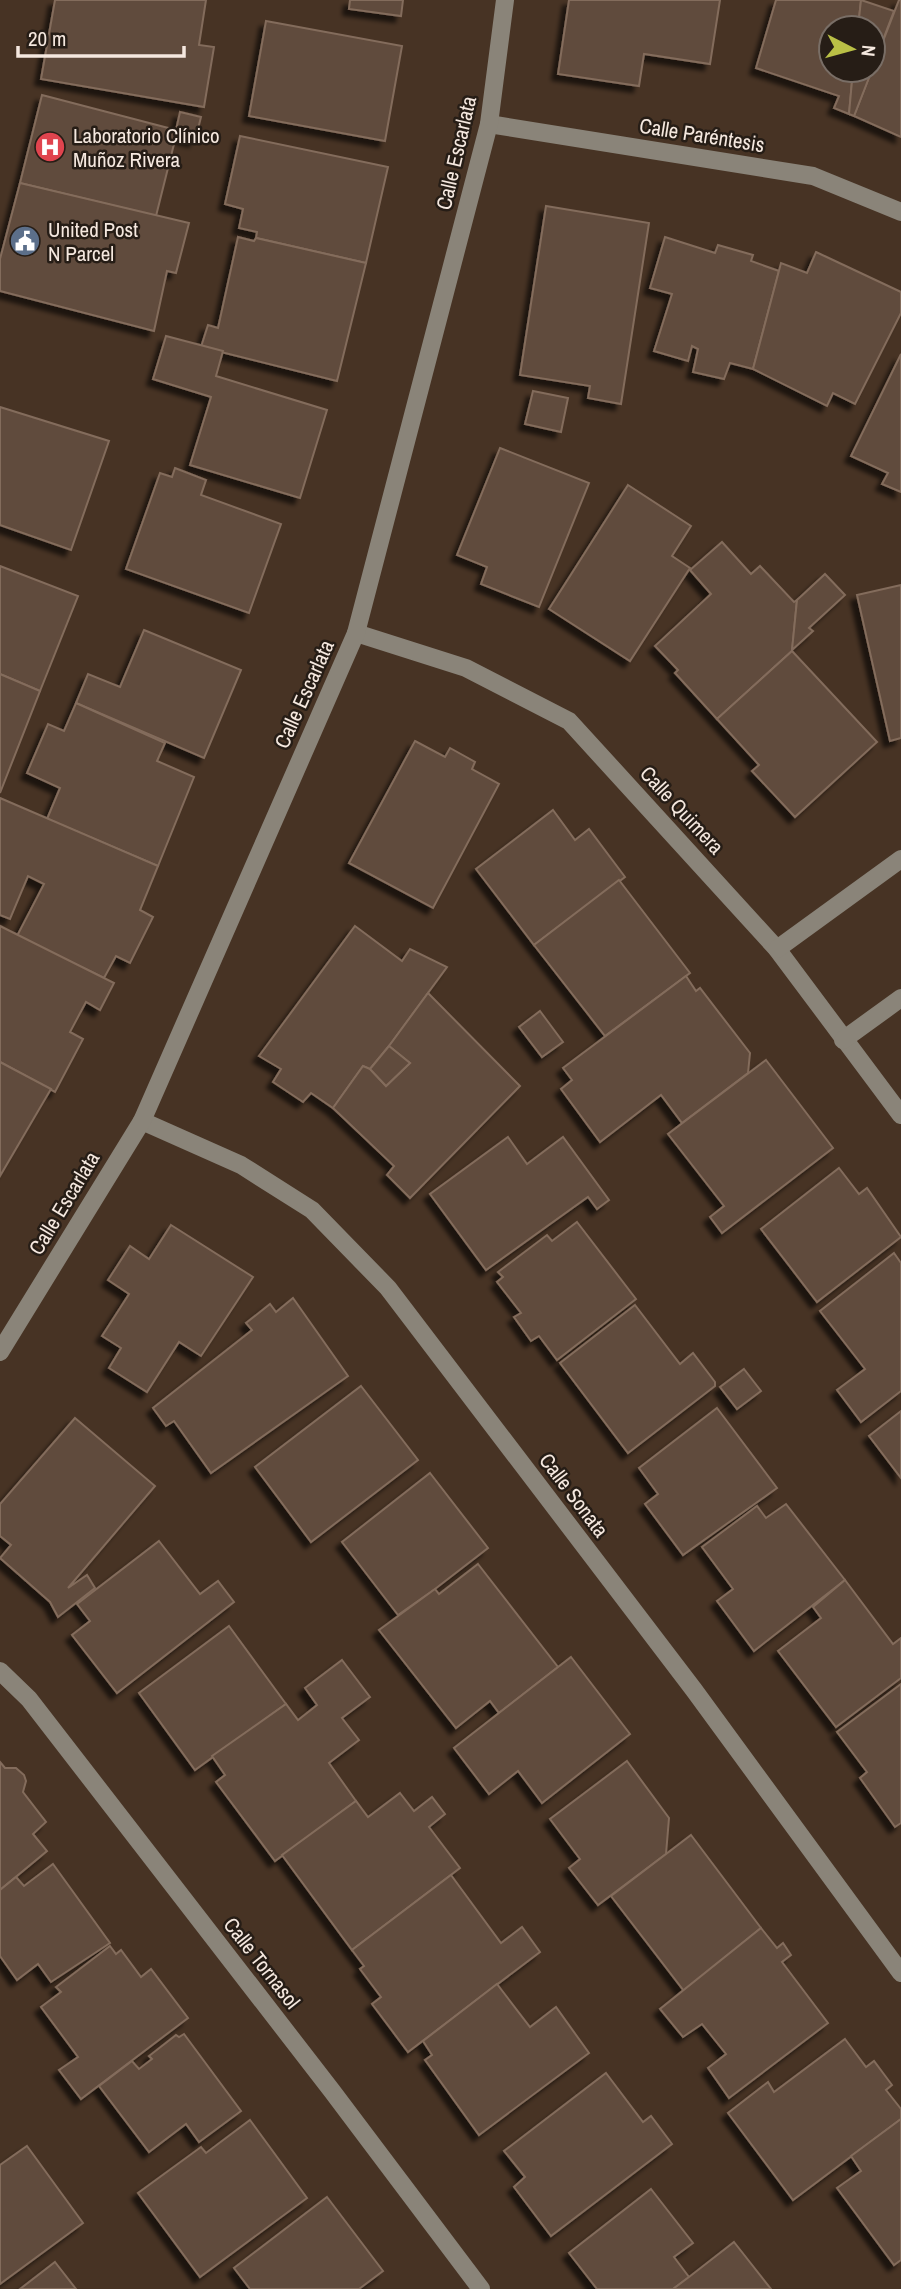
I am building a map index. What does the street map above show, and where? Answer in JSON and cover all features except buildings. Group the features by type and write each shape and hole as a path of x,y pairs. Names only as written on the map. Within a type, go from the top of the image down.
{"street":[{"name":"Calle Escarlata","path":"0,1352 142,1121 356,633 489,124 505,0"},
{"name":"Calle Paréntesis","path":"489,124 813,176 901,212"},
{"name":"Calle Quimera","path":"356,633 466,668 569,721 777,949 901,1115"},
{"path":"777,949 901,859"},
{"path":"844,1040 901,998"},
{"name":"Calle Sonata","path":"142,1121 241,1165 312,1210 388,1288 686,1679 901,1973"},
{"name":"Calle Tornasol","path":"0,1671 29,1699 332,2091 481,2289"}],"place":[{"name":"Laboratorio Clínico Muñoz Rivera","path":"50,147"},
{"name":"United Post N Parcel","path":"25,241"}]}
